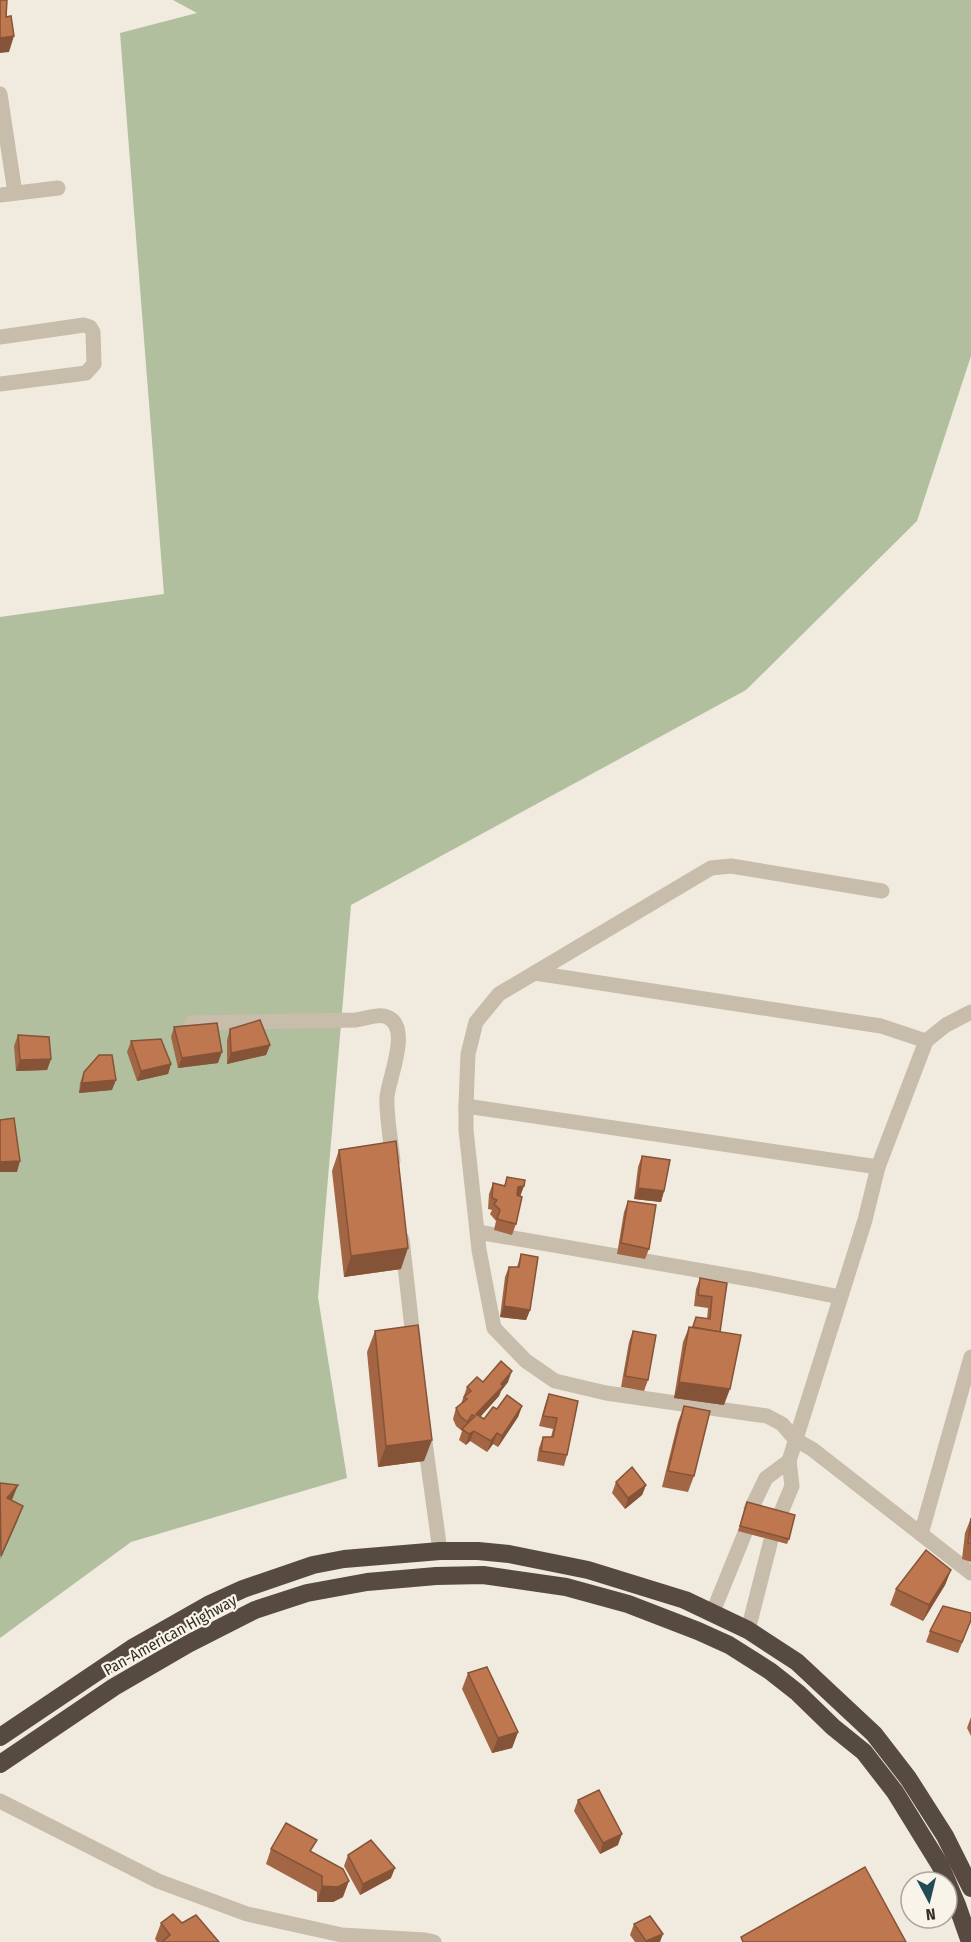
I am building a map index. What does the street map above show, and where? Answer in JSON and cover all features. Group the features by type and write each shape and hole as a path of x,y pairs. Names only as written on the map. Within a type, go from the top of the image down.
{"highway":[{"name":"Pan-American Highway","path":"0,1737 134,1647 208,1605 243,1589 313,1565 344,1559 440,1551 508,1554 588,1570 685,1600 748,1630 797,1662 874,1734 908,1778 945,1836 971,1888"},
{"name":"Pan-American Highway","path":"0,1764 114,1687 188,1644 255,1610 307,1593 367,1582 436,1576 483,1575 566,1587 628,1604 698,1630 743,1654 798,1693 833,1727 864,1752 895,1792 940,1864 970,1942"}],"street":[{"path":"0,93 7,194 58,188"},
{"path":"0,337 84,325 90,327 93,332 94,364 86,373 0,384"},
{"path":"882,891 731,866 711,868 499,994 476,1022 468,1054 466,1130 478,1232 494,1328 526,1361 555,1381 606,1393 767,1416 782,1424 796,1440 812,1449 971,1573"},
{"path":"535,973 881,1026 926,1041"},
{"path":"779,1517 792,1486 789,1461 865,1220 878,1167 926,1041 946,1025 971,1012"},
{"path":"192,1023 356,1020 383,1016 393,1021 398,1043 397,1058 387,1096 394,1171"},
{"path":"466,1106 878,1167"},
{"path":"401,1230 416,1358"},
{"path":"478,1232 840,1297"},
{"path":"921,1534 971,1357"},
{"path":"422,1415 440,1551"},
{"path":"752,1509 766,1478 789,1461"},
{"path":"712,1614 745,1533"},
{"path":"748,1630 771,1540"},
{"path":"0,1801 158,1881 248,1914 342,1935 434,1942"}],"green space":[{"path":"173,0 971,0 971,356 917,521 746,690 351,905 318,1297 347,1478 131,1542 0,1638 0,617 164,594 120,33 197,13"}],"building":[{"path":"0,0 7,0 6,17 11,16 14,36 0,38"},
{"path":"260,1020 270,1045 231,1053 230,1029"},
{"path":"217,1023 222,1052 182,1058 174,1027"},
{"path":"18,1035 49,1037 51,1059 20,1060"},
{"path":"161,1039 171,1064 141,1071 131,1041"},
{"path":"99,1055 112,1055 116,1080 82,1083 84,1072"},
{"path":"14,1118 20,1161 0,1162 0,1120"},
{"path":"396,1141 408,1248 351,1256 339,1150"},
{"path":"642,1156 670,1160 664,1191 638,1188"},
{"path":"507,1177 525,1180 524,1186 518,1187 517,1195 522,1197 516,1224 497,1219 500,1210 494,1204 497,1200 492,1198 493,1183 505,1186"},
{"path":"628,1201 656,1205 649,1249 621,1243"},
{"path":"521,1254 538,1257 530,1310 504,1306 509,1267 519,1267"},
{"path":"700,1278 727,1283 720,1332 693,1327 696,1317 710,1319 712,1297 698,1295"},
{"path":"418,1325 432,1440 386,1446 375,1331"},
{"path":"689,1327 741,1335 730,1389 679,1382"},
{"path":"633,1331 656,1335 648,1380 625,1376"},
{"path":"501,1361 512,1371 501,1384 503,1386 476,1414 484,1419 493,1407 497,1409 507,1395 522,1406 502,1436 497,1433 491,1441 474,1431 469,1434 462,1429 475,1416 472,1415 467,1422 456,1408 467,1399 464,1397 471,1391 467,1387 477,1377 483,1382"},
{"path":"549,1394 578,1401 567,1455 541,1451 543,1437 553,1437 557,1418 543,1416"},
{"path":"684,1406 710,1411 694,1476 668,1471"},
{"path":"632,1467 646,1485 628,1498 616,1482"},
{"path":"0,1483 18,1485 7,1498 23,1506 1,1556"},
{"path":"747,1502 795,1515 789,1539 740,1526"},
{"path":"971,1518 971,1544 968,1543"},
{"path":"926,1550 951,1570 929,1605 896,1589"},
{"path":"943,1606 971,1613 971,1620 962,1642 930,1631"},
{"path":"487,1667 518,1732 498,1738 468,1673"},
{"path":"599,1790 622,1834 603,1843 578,1800"},
{"path":"286,1823 317,1840 310,1851 343,1869 349,1881 338,1887 322,1886 322,1876 271,1849"},
{"path":"371,1840 395,1868 363,1884 348,1855"},
{"path":"865,1867 906,1942 743,1942 741,1937"},
{"path":"173,1914 182,1923 196,1915 219,1942 162,1942 170,1935 161,1923"},
{"path":"650,1916 663,1934 646,1941 634,1924"}]}
